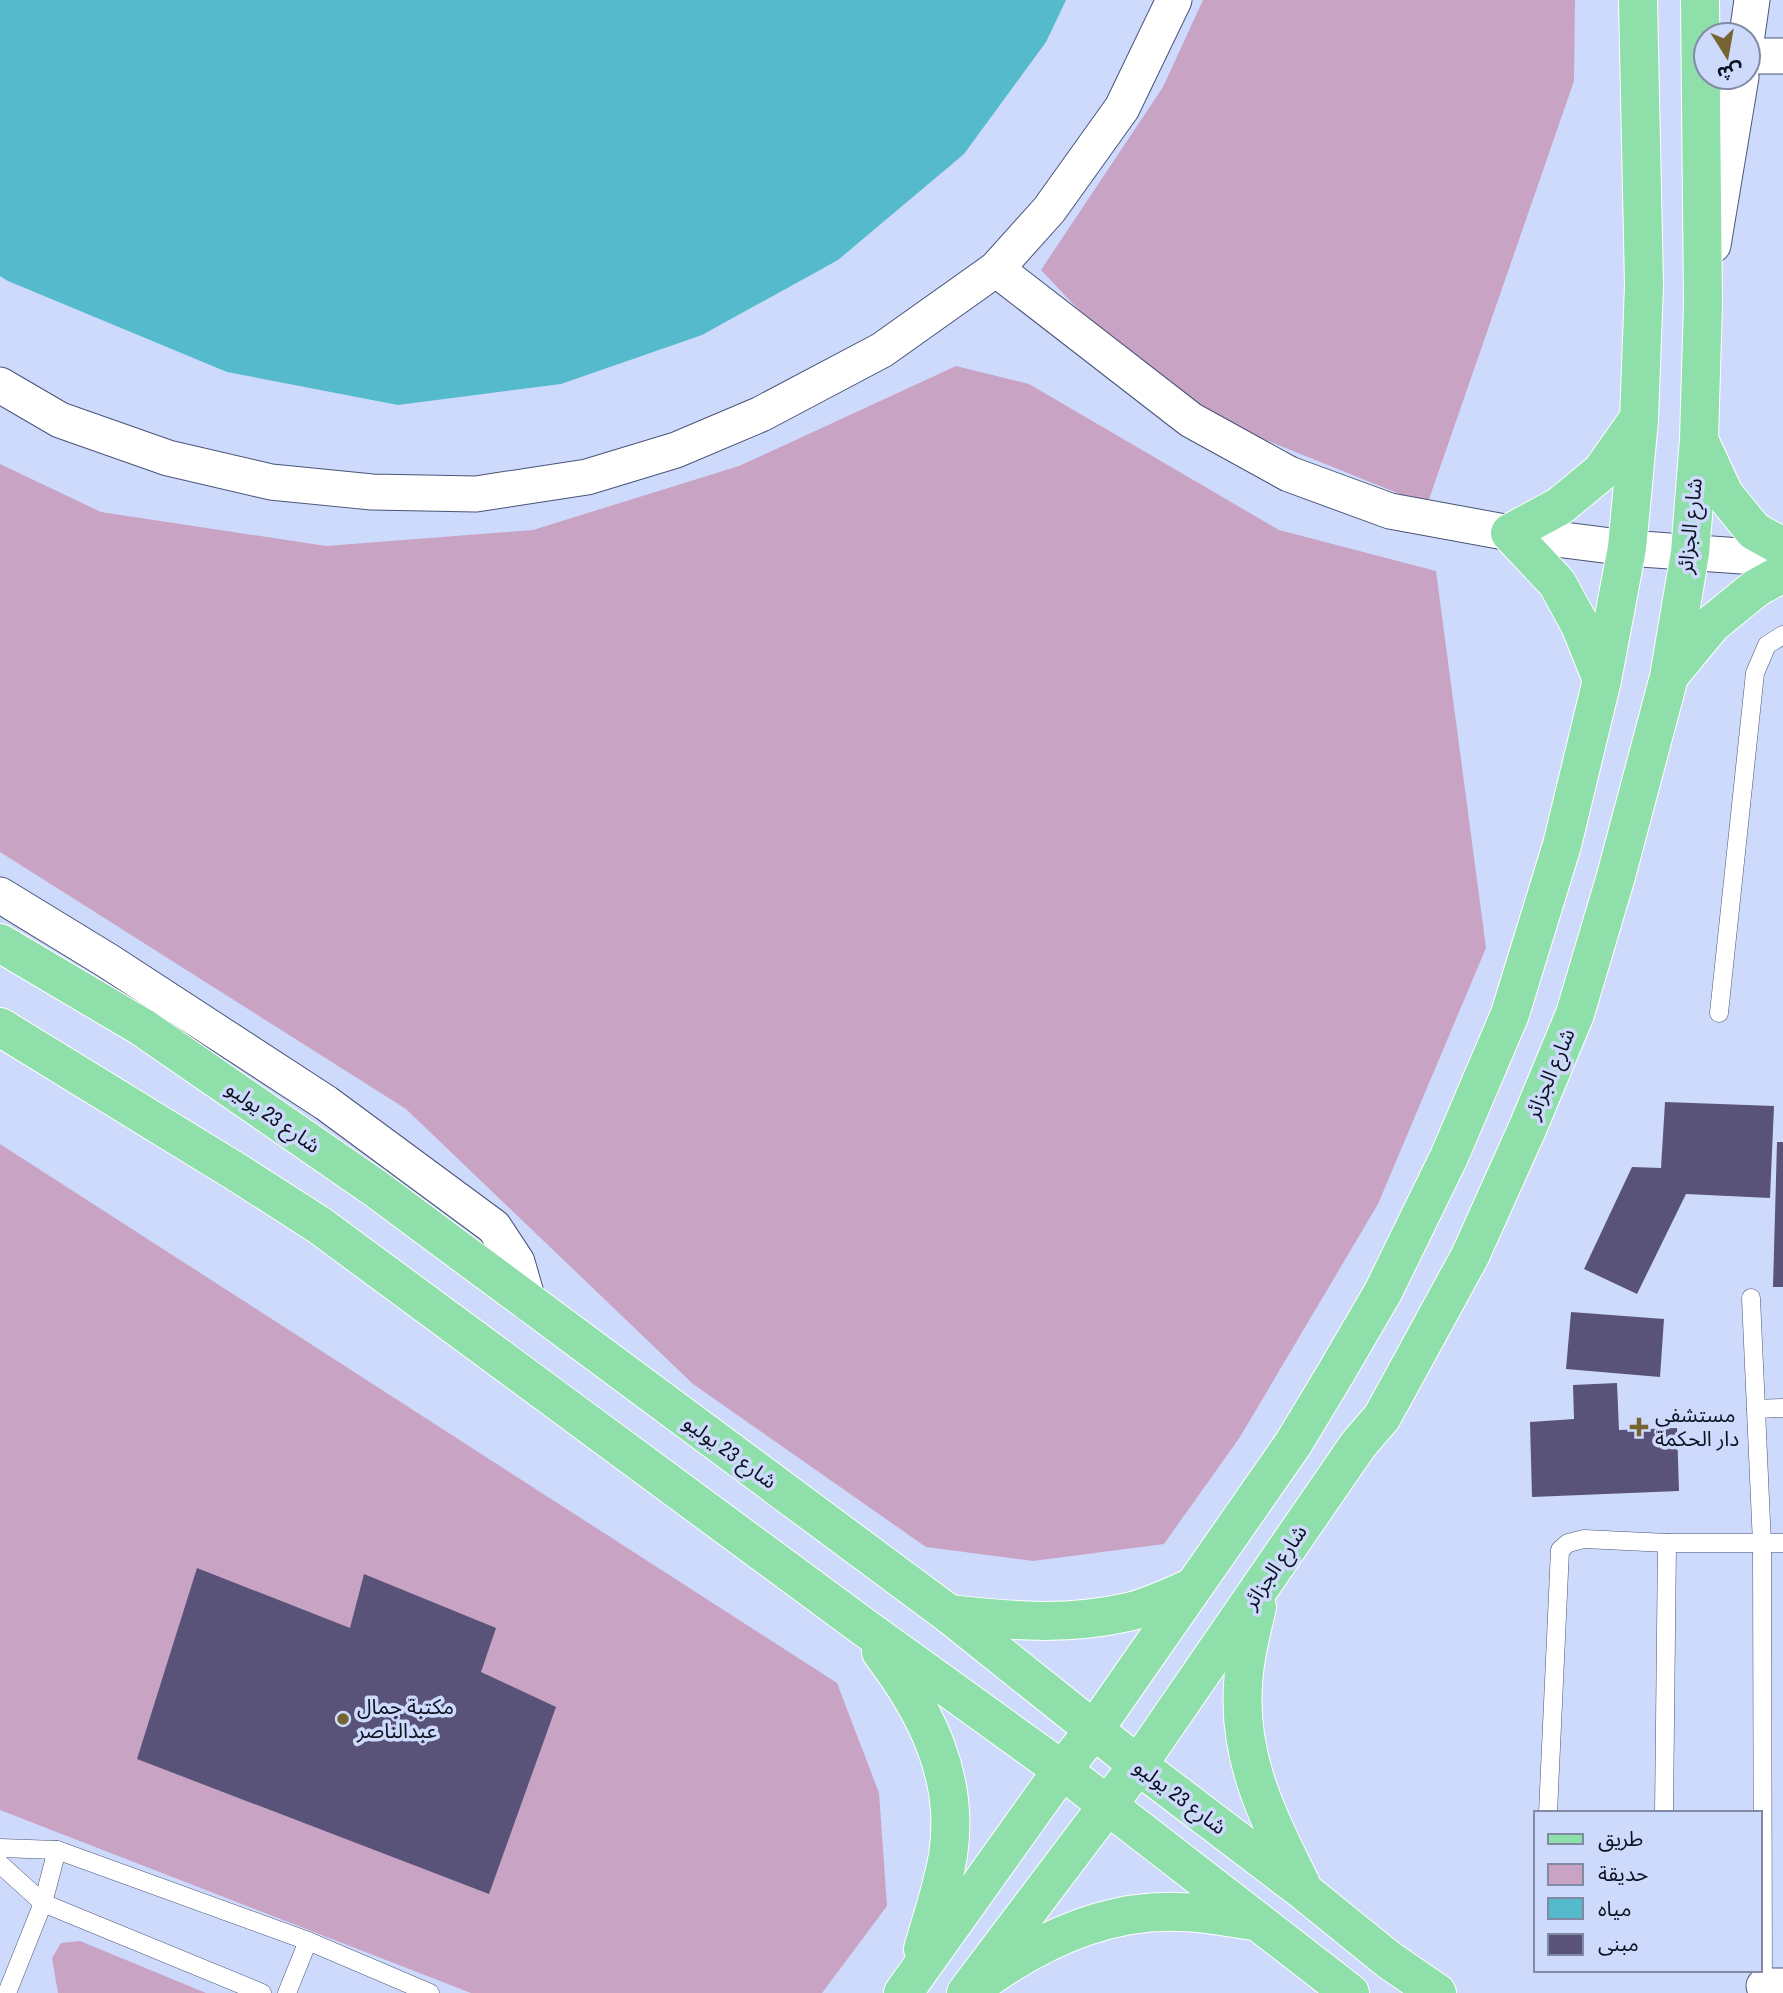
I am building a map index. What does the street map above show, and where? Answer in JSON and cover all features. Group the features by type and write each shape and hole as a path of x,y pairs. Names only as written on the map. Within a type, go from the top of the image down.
{"main road":[{"path":"910,1983 1062,1770 1094,1730 1293,1444 1383,1292 1450,1157 1510,1014 1562,845 1602,680 1627,548 1639,420 1644,285 1638,0"},
{"name":"شارع الجزائر","path":"966,1993 1138,1765 1261,1589 1357,1445 1382,1417 1470,1256 1575,1014 1616,876 1669,677 1690,553 1699,439 1703,304 1700,0"},
{"path":"1602,680 1580,625 1557,583 1510,533 1560,506 1601,472 1639,420"},
{"path":"1699,439 1724,494 1754,531 1783,547"},
{"path":"1669,677 1712,624 1756,588 1783,573"},
{"name":"شارع 23 يوليو","path":"0,943 154,1035 374,1188 949,1614 1389,1960 1437,1993"},
{"path":"0,1027 319,1225 860,1625 1062,1770 1350,1993"},
{"path":"949,1614 1016,1622 1077,1620 1137,1609 1193,1587"},
{"path":"1261,1589 1245,1666 1244,1728 1249,1760 1259,1793 1305,1892"},
{"path":"860,1625 899,1676 925,1718 946,1771 951,1803 948,1855 910,1983"},
{"path":"966,1993 1017,1957 1069,1931 1125,1915 1180,1912 1254,1921"}],"street":[{"path":"0,385 60,420 168,458 271,482 372,492 475,494 587,477 676,450 761,414 882,350 996,269 1049,210 1122,108 1174,0"},
{"path":"1749,21 1752,0"},
{"path":"1762,56 1783,56"},
{"path":"1703,304 1739,91"},
{"path":"996,269 1191,420 1289,474 1390,511 1510,533 1627,548 1783,559"},
{"path":"0,895 108,961 326,1103 494,1227 517,1262 529,1304"}],"lane":[{"path":"1719,1013 1755,673 1767,645 1783,635"},
{"path":"1751,1298 1762,1544 1761,1811"},
{"path":"1756,1409 1783,1408"},
{"path":"1548,1811 1560,1550 1568,1543 1584,1539 1667,1543 1783,1543"},
{"path":"1664,1811 1667,1543"},
{"path":"1762,1843 1770,1989"},
{"path":"0,1848 57,1850 308,1941 430,1993"},
{"path":"7,1993 43,1903 57,1850"},
{"path":"0,1864 43,1903 262,1993"},
{"path":"288,1993 308,1941"}],"green space":[{"path":"1203,0 1575,0 1574,81 1427,505 1201,414 1075,306 1041,270 1163,87"},
{"path":"956,366 1029,384 1279,530 1436,571 1486,948 1378,1204 1240,1437 1164,1544 1033,1561 926,1547 693,1384 406,1109 0,852 0,464 101,512 326,546 533,530 739,466"},
{"path":"0,1144 837,1683 879,1793 887,1906 822,1993 471,1993 0,1810"},
{"path":"80,1941 206,1993 58,1993 52,1958 61,1943"}],"water":[{"path":"0,0 1066,0 1046,42 964,154 838,260 702,335 561,384 398,405 227,372 0,276"}],"building":[{"path":"1665,1102 1774,1106 1770,1198 1686,1194 1637,1294 1584,1269 1632,1167 1661,1168"},
{"path":"1777,1142 1783,1142 1783,1287 1773,1287"},
{"path":"1571,1312 1664,1319 1660,1377 1566,1369"},
{"path":"1617,1383 1619,1430 1677,1428 1679,1491 1532,1497 1530,1422 1574,1419 1573,1385"},
{"path":"197,1568 350,1628 364,1574 496,1628 481,1672 556,1707 489,1894 137,1759"}],"place":[{"name":"مستشفى دار الحكمة","path":"1639,1427"},
{"name":"مكتبة جمال عبدالناصر","path":"343,1719"}]}
